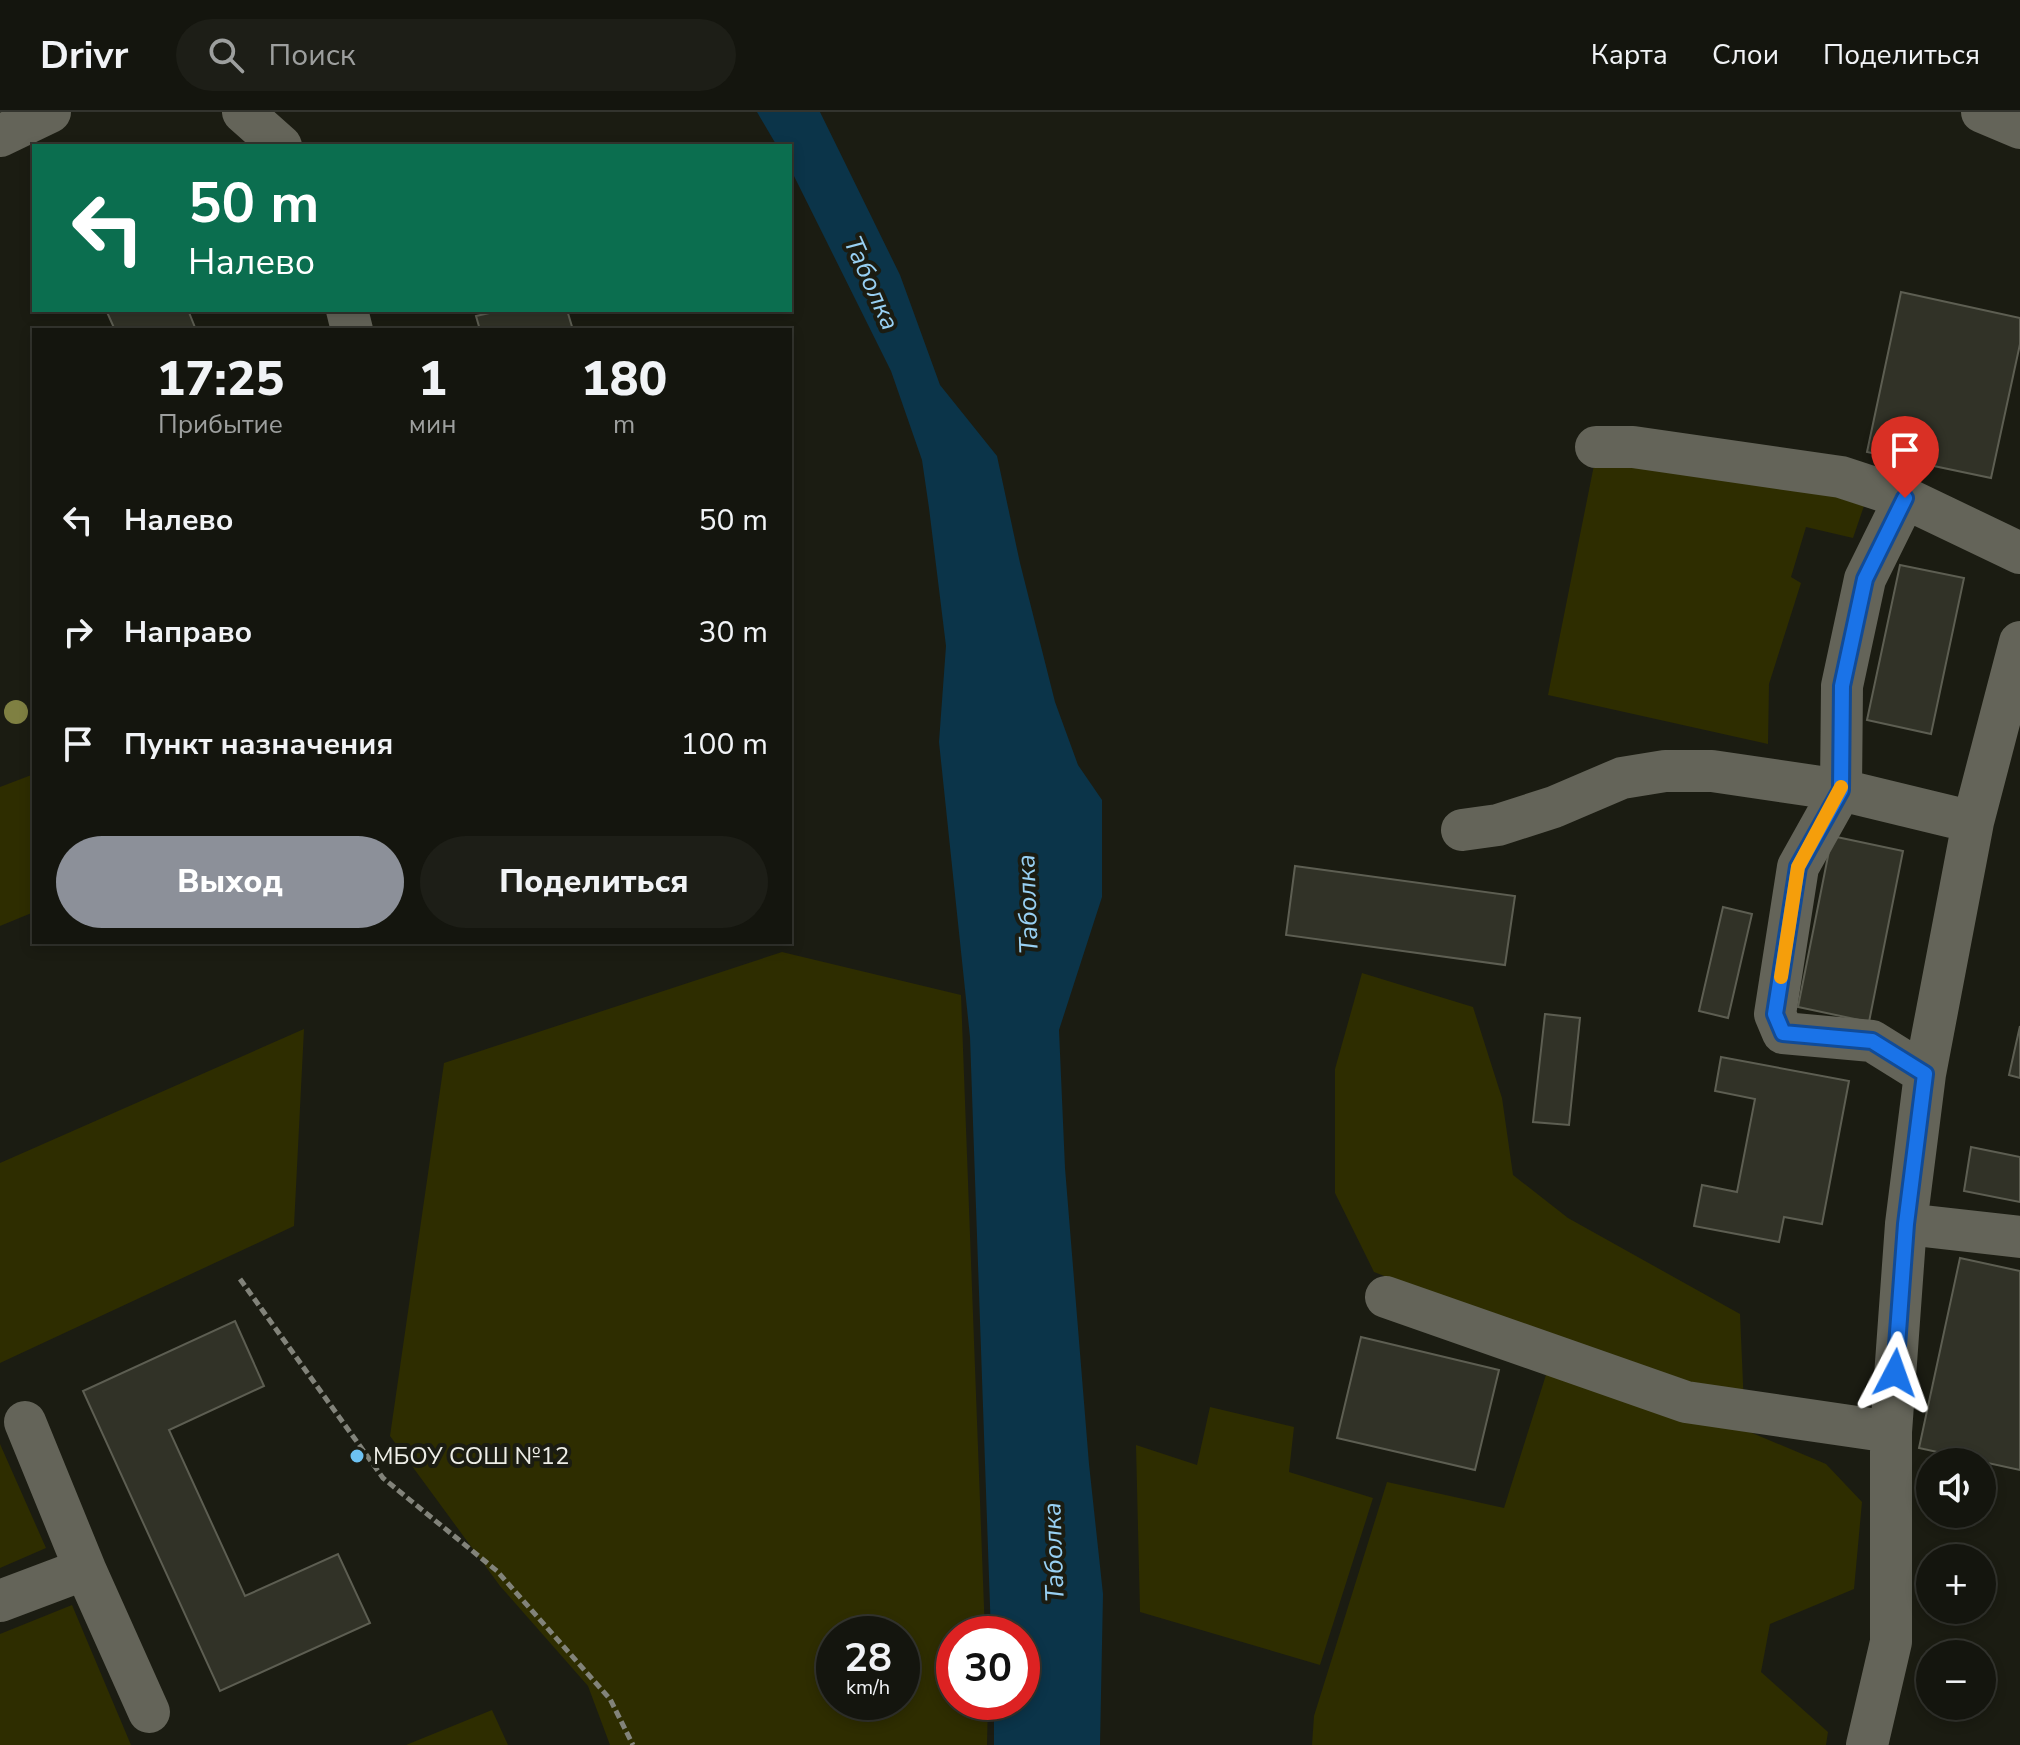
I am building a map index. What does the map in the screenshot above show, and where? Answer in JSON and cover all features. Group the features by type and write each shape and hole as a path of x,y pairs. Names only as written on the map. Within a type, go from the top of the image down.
{"street":[{"path":"0,136 50,112"},
{"path":"243,112 279,144"},
{"path":"1982,112 2020,128"},
{"path":"1596,447 1633,447 1841,477 1905,498 2020,553"},
{"path":"1905,498 1865,579 1842,686 1841,790 1798,867 1775,1014 1783,1033 1872,1041 1925,1074"},
{"path":"1867,1745 1891,1642 1891,1432 1906,1224 1925,1074 1973,822 2020,642"},
{"path":"1462,830 1498,825 1554,807 1622,778 1665,771 1712,771 1841,790 1973,822"},
{"path":"1906,1224 2020,1237"},
{"path":"1386,1297 1686,1402 1891,1432"},
{"path":"25,1422 85,1569 149,1712"},
{"path":"0,1601 85,1569"}],"path":[{"path":"240,1279 383,1478 497,1571 610,1699 633,1745"}],"shaded area":[{"path":"1595,460 1866,500 1853,538 1806,527 1791,577 1801,583 1769,684 1768,744 1548,695"},
{"path":"32,775 32,913 0,926 0,787"},
{"path":"782,952 961,995 984,1616 936,1616 936,1720 988,1720 987,1745 610,1745 588,1686 500,1586 390,1436 444,1063"},
{"path":"1362,973 1473,1007 1502,1098 1513,1175 1568,1218 1740,1314 1745,1430 1826,1464 1862,1502 1854,1589 1770,1624 1761,1672 1828,1732 1826,1745 1312,1745 1314,1716 1387,1482 1504,1508 1556,1343 1374,1272 1335,1193 1335,1069"},
{"path":"304,1029 294,1226 0,1363 0,1163"},
{"path":"1210,1407 1294,1427 1289,1472 1373,1498 1320,1665 1140,1612 1136,1445 1197,1465"},
{"path":"0,1444 46,1548 0,1568"},
{"path":"72,1605 131,1745 0,1745 0,1634"},
{"path":"492,1710 508,1745 406,1745"}],"water":[{"name":"Таболка","path":"757,112 820,112 900,275 940,385 997,456 1055,702 1078,765 1102,800 1102,897 1059,1030 1065,1168 1103,1594 1100,1745 994,1745 994,1720 1040,1720 1040,1616 990,1616 970,1037 939,742 946,646 929,508 922,460 891,371 792,172 792,144 776,144"}],"building":[{"path":"1901,292 2020,318 2020,344 1991,478 1867,452"},
{"path":"107,312 189,312 195,328 114,328"},
{"path":"494,312 568,312 572,328 479,328 476,316"},
{"path":"1900,565 1964,578 1931,734 1867,720"},
{"path":"1832,836 1903,851 1869,1022 1798,1007"},
{"path":"1295,866 1515,896 1505,965 1286,935"},
{"path":"1723,907 1752,914 1728,1018 1699,1011"},
{"path":"1545,1014 1580,1018 1569,1125 1533,1122"},
{"path":"2020,1026 2020,1078 2009,1075"},
{"path":"1721,1057 1849,1081 1822,1224 1784,1217 1779,1242 1694,1226 1702,1185 1737,1192 1755,1099 1715,1091"},
{"path":"1971,1147 2020,1157 2020,1202 1964,1191"},
{"path":"1960,1258 2020,1271 2020,1470 1996,1465 1996,1448 1919,1448"},
{"path":"235,1321 264,1386 169,1430 245,1596 338,1554 370,1623 220,1691 83,1391"},
{"path":"1361,1337 1499,1370 1475,1470 1337,1438"}],"slow traffic":[{"path":"1781,977 1798,867 1841,787"}],"place":[{"name":"МБОУ СОШ №12","path":"357,1456"}],"route":[{"path":"1895,1373 1906,1224 1925,1074 1872,1041 1783,1033 1775,1014 1798,867 1841,790 1842,686 1865,579 1905,498"}]}
